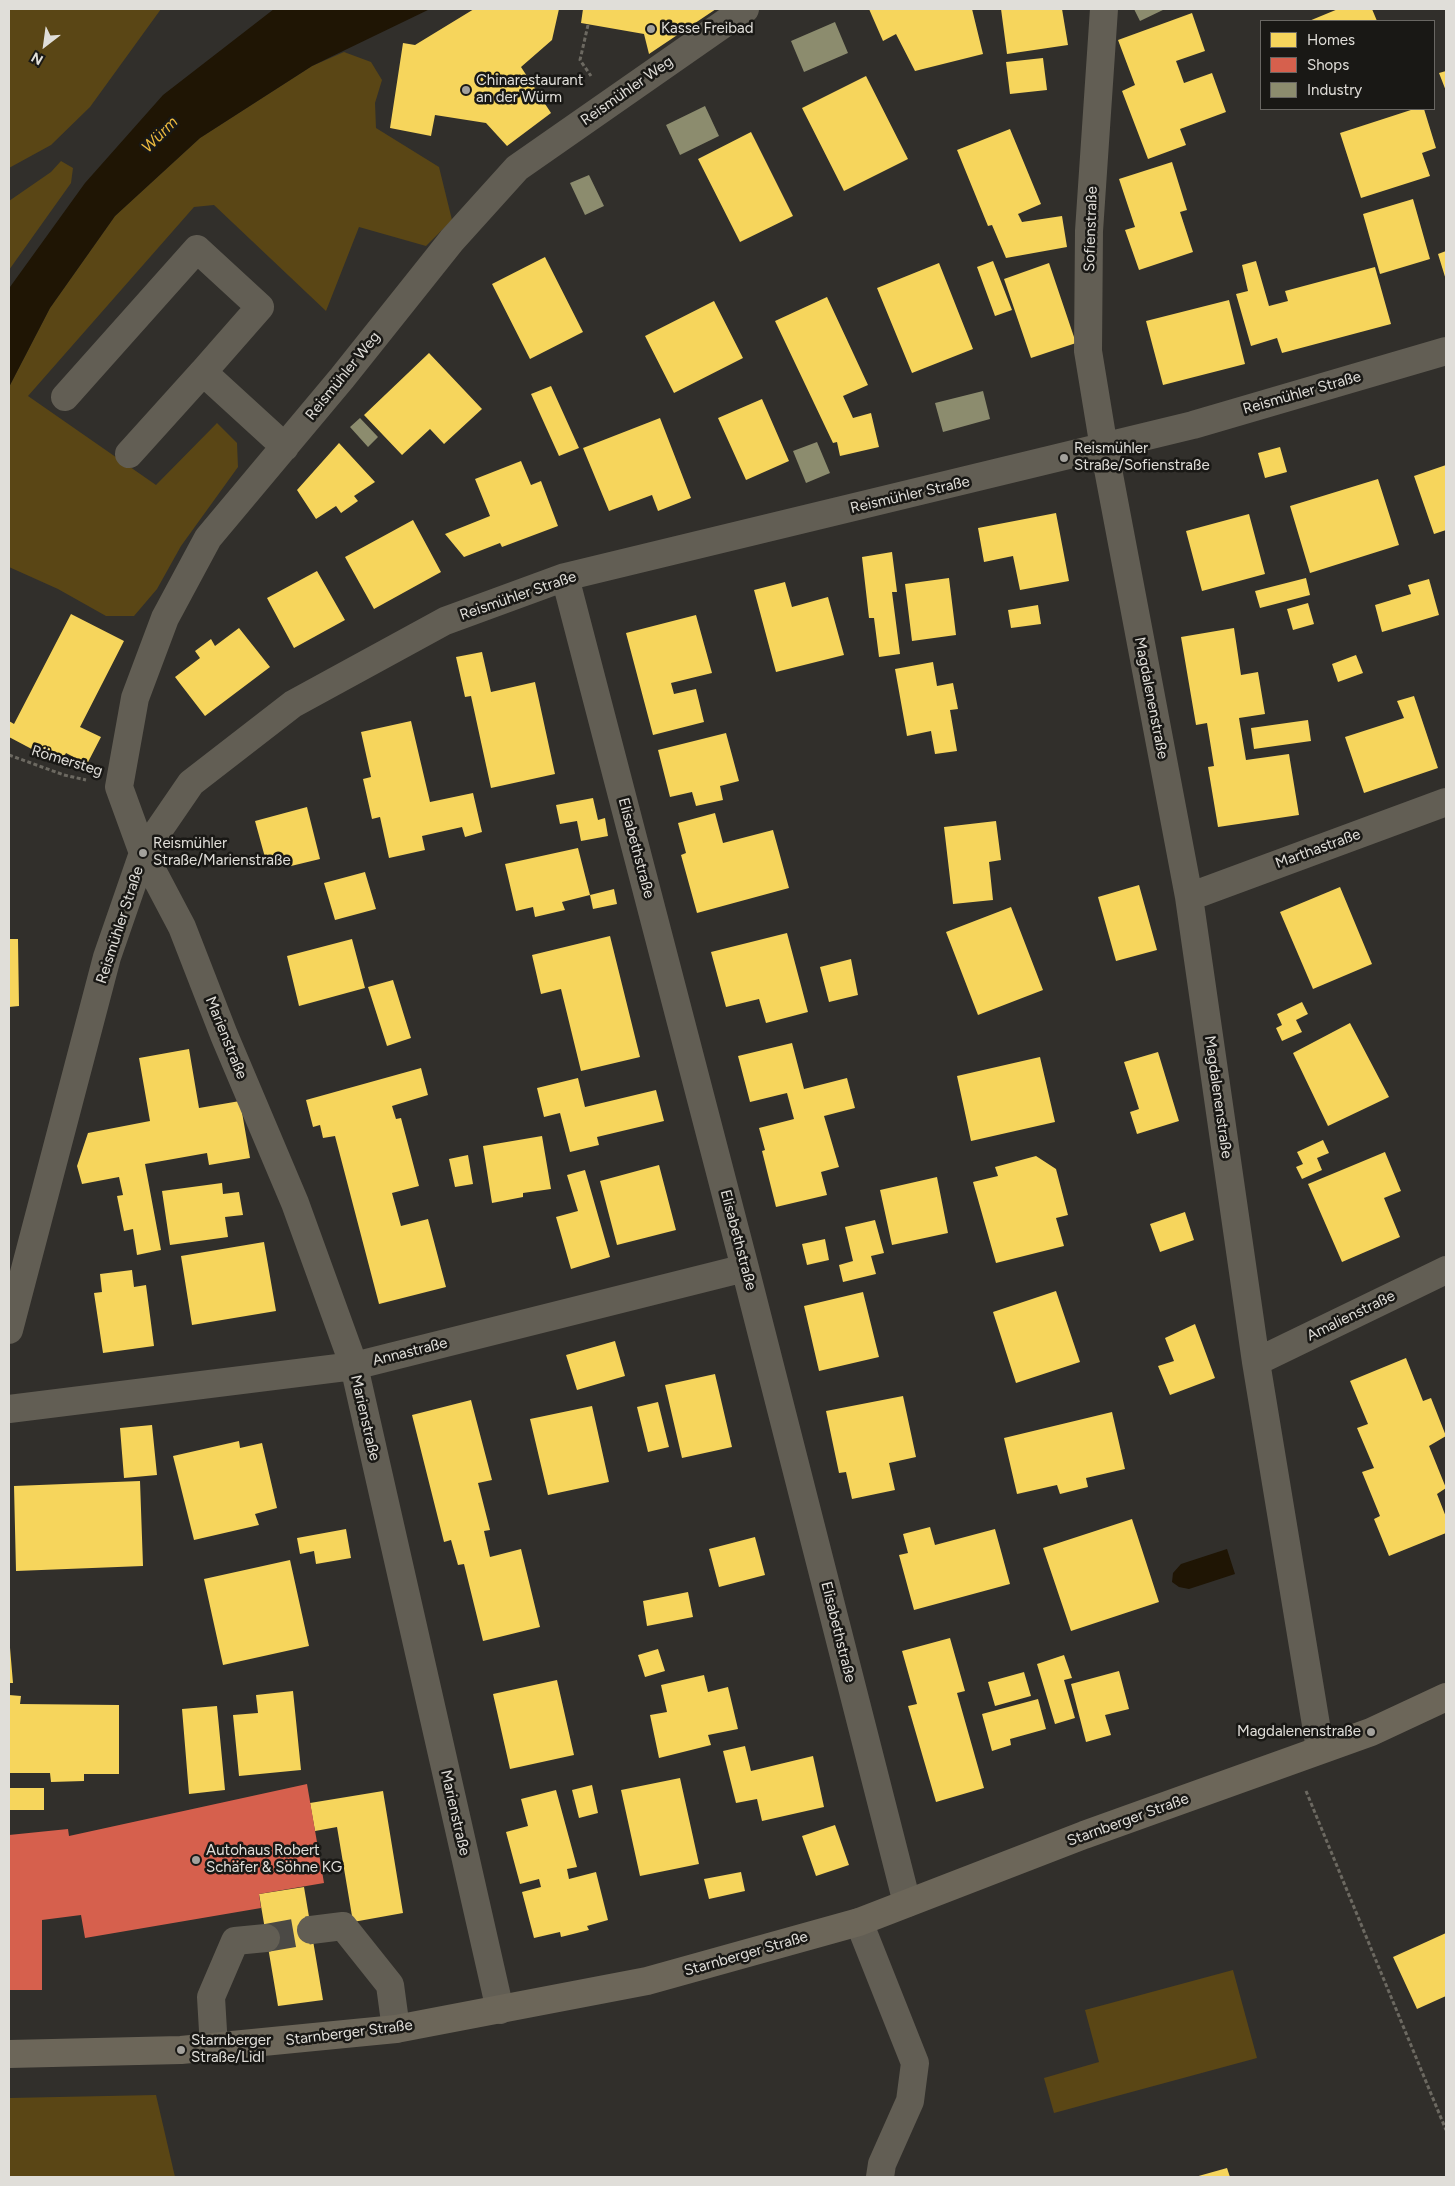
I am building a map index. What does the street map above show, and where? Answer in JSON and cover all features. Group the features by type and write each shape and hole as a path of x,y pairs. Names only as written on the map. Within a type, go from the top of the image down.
{"main road":[{"name":"Starnberger Straße","path":"9,2054 152,2052 214,2048 396,2029 647,1981 859,1922 1084,1835 1371,1732 1446,1696"}],"street":[{"name":"Reismühler Weg","path":"119,787 135,698 165,618 208,538 452,240 517,168 744,9"},
{"name":"Sofienstraße","path":"1104,9 1089,231 1088,351 1104,448"},
{"path":"65,397 197,249 260,307 129,454"},
{"name":"Reismühler Straße","path":"11,1312 107,957 144,853 191,783 293,704 445,621 565,577 1104,448 1193,425 1446,351"},
{"path":"203,372 285,446"},
{"name":"Magdalenenstraße","path":"1104,448 1189,897 1256,1362 1320,1749"},
{"name":"Elisabethstraße","path":"565,577 745,1268 907,1903"},
{"path":"119,787 144,853"},
{"name":"Marthastraße","path":"1189,897 1446,802"},
{"name":"Marienstraße","path":"144,853 182,927 224,1035 295,1202 354,1366 500,2010"},
{"name":"Annastraße","path":"9,1409 354,1366 745,1268"},
{"name":"Amalienstraße","path":"1256,1362 1446,1270"},
{"path":"859,1922 915,2063 910,2101 882,2164 880,2177"},
{"path":"311,1930 343,1926 390,1985 396,2029"},
{"path":"214,2048 211,1996 235,1941 266,1938"}],"path":[{"path":"588,25 580,60 609,104"},
{"name":"Römersteg","path":"9,754 64,775 119,787"},
{"path":"1293,1760 1446,2130"}],"shaded area":[{"path":"9,9 161,9 90,107 51,145 9,168"},
{"path":"344,52 371,62 382,80 375,103 376,128 439,167 452,220 426,246 359,227 326,311 214,205 194,207 28,396 156,485 217,423 237,443 238,467 181,546 157,589 134,616 106,616 58,589 9,567 9,387 50,308 115,216 200,138 312,66"},
{"path":"61,161 73,168 71,183 9,270 9,201 51,172"},
{"path":"1233,1970 1257,2058 1054,2113 1044,2078 1099,2062 1085,2010"},
{"path":"156,2095 175,2177 9,2177 9,2098"}],"water":[{"name":"Würm","path":"274,9 430,9 312,66 200,138 115,216 50,308 9,387 10,287 85,183 163,95"},
{"path":"1227,1549 1235,1574 1189,1589 1179,1587 1172,1582 1173,1573 1181,1564"}],"building: Homes":[{"name":"Chinarestaurant an der Würm","path":"474,9 559,9 552,40 521,67 551,113 507,146 486,123 435,115 431,136 390,128 403,43 415,45"},
{"name":"Kasse Freibad","path":"583,9 716,9 649,54 644,34 581,23"},
{"path":"869,9 972,9 983,54 915,71 896,34 883,41"},
{"path":"1001,9 1062,9 1068,45 1007,54"},
{"path":"1338,9 1372,9 1377,20 1311,20"},
{"path":"1192,13 1205,51 1176,61 1184,83 1212,73 1226,112 1180,129 1186,145 1148,159 1122,91 1135,85 1118,40"},
{"path":"1043,58 1047,90 1010,94 1006,62"},
{"path":"1446,71 1446,91 1439,73"},
{"path":"866,76 908,159 844,191 802,108"},
{"path":"1411,110 1424,110 1436,148 1422,153 1430,176 1361,198 1340,133"},
{"path":"1010,129 1041,204 1018,214 1022,222 1062,216 1067,247 1006,258 992,225 988,226 957,150"},
{"path":"751,132 793,216 740,242 698,159"},
{"path":"1172,162 1187,210 1180,212 1193,252 1139,270 1125,230 1135,227 1119,179"},
{"path":"1413,199 1430,259 1380,274 1363,214"},
{"path":"1446,251 1446,280 1438,254"},
{"path":"545,257 583,332 530,359 492,284"},
{"path":"993,261 1012,310 995,316 977,267"},
{"path":"1256,261 1269,306 1288,301 1285,291 1375,267 1391,324 1282,353 1277,338 1251,346 1236,294 1248,291 1242,265"},
{"path":"939,263 973,349 912,373 877,288"},
{"path":"1049,263 1076,343 1031,358 1004,279"},
{"path":"827,297 868,385 843,396 853,418 871,413 879,447 840,456 837,442 833,443 775,321"},
{"path":"1229,300 1245,364 1163,385 1146,321"},
{"path":"714,301 743,358 674,393 645,336"},
{"path":"429,353 482,409 444,444 430,429 402,455 364,415"},
{"path":"551,386 579,448 559,456 531,394"},
{"path":"762,399 789,461 746,480 718,418"},
{"path":"660,418 691,498 658,511 652,495 609,511 583,448"},
{"path":"339,443 375,482 354,496 358,501 341,513 336,506 316,519 297,490"},
{"path":"1280,447 1287,472 1265,478 1258,453"},
{"path":"521,461 531,485 541,481 558,526 502,547 500,543 464,557 445,534 490,516 475,479"},
{"path":"1446,465 1446,530 1434,534 1414,476"},
{"path":"1378,479 1399,545 1310,573 1290,506"},
{"path":"1056,513 1069,581 1020,590 1013,556 984,562 978,528"},
{"path":"1249,514 1265,574 1202,591 1186,531"},
{"path":"413,520 441,572 374,609 345,557"},
{"path":"892,552 897,592 892,592 900,654 879,657 874,618 869,618 862,557"},
{"path":"317,571 345,620 294,648 267,598"},
{"path":"949,578 956,635 912,641 905,584"},
{"path":"1306,578 1310,595 1260,608 1255,591"},
{"path":"1429,579 1439,615 1382,632 1375,605 1411,594 1408,585"},
{"path":"785,582 792,607 828,597 844,655 776,672 754,590"},
{"path":"1308,603 1314,624 1293,630 1287,609"},
{"path":"1038,605 1041,624 1011,628 1008,610"},
{"path":"71,614 124,641 80,727 101,737 87,764 66,753 60,764 9,737 9,721 14,724"},
{"path":"696,615 712,673 671,683 674,694 696,689 704,722 653,735 626,633"},
{"path":"239,628 270,667 205,716 175,677 200,658 195,651 211,639 215,646"},
{"path":"1234,628 1241,675 1258,672 1265,714 1239,718 1246,760 1289,754 1299,815 1218,827 1208,767 1214,766 1207,723 1196,725 1181,637"},
{"path":"482,652 491,692 535,682 555,774 491,788 471,696 465,697 456,657"},
{"path":"1356,655 1363,673 1338,682 1332,664"},
{"path":"933,662 937,686 953,683 958,709 950,710 957,751 935,754 931,731 907,736 895,669"},
{"path":"1414,696 1438,768 1364,793 1345,737 1404,718 1397,701"},
{"path":"1308,720 1311,741 1254,749 1251,728"},
{"path":"411,721 430,802 473,793 482,832 465,837 462,827 422,836 425,850 389,858 380,817 372,819 363,779 371,777 361,732"},
{"path":"726,733 739,781 720,786 723,800 696,806 692,792 670,797 658,750"},
{"path":"593,798 598,820 605,818 608,836 581,841 577,821 560,824 556,805"},
{"path":"307,807 320,859 291,866 288,855 266,861 255,821"},
{"path":"715,813 723,843 773,830 789,888 697,913 681,855 686,853 678,823"},
{"path":"996,821 1001,860 989,862 993,900 953,904 944,827"},
{"path":"578,848 590,895 562,902 565,910 535,917 533,907 516,911 505,864"},
{"path":"365,872 376,909 335,920 324,883"},
{"path":"1139,885 1157,950 1116,961 1098,897"},
{"path":"1340,887 1372,964 1313,989 1280,912"},
{"path":"614,889 617,904 593,909 590,895"},
{"path":"1011,907 1043,990 978,1015 946,932"},
{"path":"787,933 808,1012 766,1023 759,999 726,1007 711,952"},
{"path":"610,936 640,1057 581,1071 561,989 541,994 532,955"},
{"path":"9,939 18,939 19,1006 9,1007"},
{"path":"352,939 365,988 299,1006 287,956"},
{"path":"851,959 858,995 829,1002 820,967"},
{"path":"393,980 411,1038 387,1046 368,987"},
{"path":"1302,1002 1308,1014 1296,1020 1302,1032 1282,1041 1276,1028 1282,1025 1277,1014"},
{"path":"1350,1023 1389,1097 1328,1126 1293,1053"},
{"path":"792,1043 804,1089 847,1078 855,1108 824,1116 839,1167 821,1172 827,1195 776,1207 762,1151 765,1150 759,1128 794,1119 787,1093 750,1102 738,1056"},
{"path":"189,1049 199,1108 240,1101 250,1158 209,1165 207,1153 145,1164 161,1250 137,1255 133,1229 124,1231 117,1196 123,1195 119,1177 82,1184 77,1166 88,1133 150,1121 139,1058"},
{"path":"1158,1052 1179,1121 1137,1134 1130,1112 1139,1109 1124,1062"},
{"path":"1040,1057 1055,1122 971,1141 957,1076"},
{"path":"421,1068 428,1095 392,1106 396,1119 401,1118 419,1186 392,1193 401,1226 428,1219 446,1287 379,1304 335,1136 323,1138 320,1125 313,1127 306,1100"},
{"path":"578,1078 585,1107 656,1090 664,1121 597,1137 599,1145 570,1152 560,1113 544,1117 537,1088"},
{"path":"542,1136 551,1189 523,1193 523,1197 492,1203 483,1146"},
{"path":"1323,1140 1329,1153 1317,1158 1322,1170 1302,1179 1296,1167 1303,1164 1297,1152"},
{"path":"1385,1152 1401,1191 1384,1198 1400,1237 1342,1262 1308,1184"},
{"path":"468,1155 473,1184 455,1187 449,1159"},
{"path":"1036,1156 1056,1169 1068,1215 1056,1218 1064,1246 996,1263 973,1182 998,1176 995,1167"},
{"path":"659,1165 676,1230 617,1245 600,1181"},
{"path":"585,1170 610,1257 571,1269 556,1217 578,1211 567,1175"},
{"path":"937,1177 948,1233 892,1245 880,1190"},
{"path":"222,1183 223,1194 239,1192 243,1215 225,1217 228,1237 170,1245 162,1191"},
{"path":"1185,1212 1194,1240 1160,1252 1150,1224"},
{"path":"875,1220 884,1253 871,1256 876,1274 843,1282 839,1265 853,1261 845,1227"},
{"path":"825,1239 829,1260 807,1265 802,1244"},
{"path":"264,1242 276,1311 192,1325 181,1256"},
{"path":"132,1270 134,1287 146,1285 154,1346 103,1353 94,1293 102,1292 100,1274"},
{"path":"1056,1291 1080,1362 1016,1383 993,1312"},
{"path":"863,1292 879,1357 819,1371 804,1306"},
{"path":"1195,1324 1215,1378 1170,1395 1158,1366 1174,1361 1165,1338"},
{"path":"615,1341 625,1376 577,1390 566,1355"},
{"path":"1406,1358 1423,1401 1431,1398 1446,1436 1429,1446 1446,1488 1437,1494 1446,1517 1446,1533 1389,1556 1374,1519 1380,1516 1362,1472 1374,1468 1357,1428 1368,1424 1350,1381"},
{"path":"715,1374 732,1447 682,1458 665,1385"},
{"path":"903,1396 916,1457 889,1463 895,1490 852,1499 846,1472 839,1473 826,1411"},
{"path":"471,1400 492,1480 478,1483 490,1530 484,1531 490,1557 521,1549 540,1627 483,1641 464,1564 458,1565 451,1540 444,1542 412,1415"},
{"path":"658,1402 669,1447 648,1452 637,1407"},
{"path":"592,1406 609,1482 548,1495 530,1419"},
{"path":"1112,1412 1125,1469 1086,1478 1088,1487 1060,1494 1057,1485 1017,1494 1004,1438"},
{"path":"152,1425 157,1475 124,1478 120,1428"},
{"path":"239,1441 240,1448 262,1443 277,1508 255,1514 259,1525 194,1540 173,1456"},
{"path":"140,1481 143,1566 16,1571 14,1486"},
{"path":"1132,1519 1159,1602 1071,1631 1043,1548"},
{"path":"930,1527 935,1545 995,1529 1010,1584 914,1610 899,1555 908,1553 903,1534"},
{"path":"346,1529 351,1558 316,1564 314,1551 300,1554 297,1538"},
{"path":"755,1537 765,1575 719,1587 709,1549"},
{"path":"290,1560 309,1646 223,1665 204,1579"},
{"path":"688,1592 693,1617 647,1626 643,1601"},
{"path":"9,1636 13,1683 9,1683"},
{"path":"950,1638 965,1691 957,1693 984,1788 936,1802 908,1706 917,1704 902,1651"},
{"path":"658,1649 665,1671 645,1677 638,1655"},
{"path":"1064,1655 1072,1678 1064,1680 1075,1718 1055,1724 1037,1664"},
{"path":"1119,1671 1129,1709 1105,1715 1111,1735 1086,1742 1071,1684"},
{"path":"1024,1672 1031,1696 995,1706 988,1682"},
{"path":"704,1675 708,1692 728,1687 738,1729 708,1735 711,1745 659,1758 650,1715 667,1712 661,1685"},
{"path":"557,1680 574,1755 510,1769 493,1694"},
{"path":"293,1691 301,1770 239,1776 233,1715 258,1713 256,1695"},
{"path":"9,1695 21,1696 20,1704 119,1705 119,1774 84,1774 84,1781 51,1782 50,1773 10,1773"},
{"path":"1038,1699 1046,1729 1010,1739 1011,1745 992,1751 982,1714"},
{"path":"217,1706 225,1790 189,1794 182,1709"},
{"path":"745,1746 751,1771 813,1756 824,1807 762,1821 757,1799 736,1803 723,1751"},
{"path":"680,1778 699,1864 640,1876 621,1790"},
{"path":"592,1785 598,1813 579,1818 572,1790"},
{"path":"9,1788 44,1788 44,1810 9,1810"},
{"path":"556,1790 577,1867 567,1869 569,1879 596,1872 608,1920 587,1926 589,1930 561,1937 560,1932 534,1938 522,1892 541,1887 539,1879 520,1884 506,1832 528,1826 521,1799"},
{"path":"383,1791 403,1913 353,1922 337,1827 315,1831 310,1803"},
{"path":"835,1825 849,1865 816,1876 802,1836"},
{"path":"741,1872 745,1891 709,1899 704,1879"},
{"path":"304,1887 323,2000 278,2006 259,1894"},
{"path":"1446,1933 1446,1996 1417,2009 1393,1957"},
{"path":"1227,2168 1230,2177 1195,2177"}],"building: Shops":[{"name":"Autohaus Robert Schäfer & Söhne KG","path":"307,1784 324,1883 259,1894 261,1908 85,1938 81,1915 42,1920 42,1990 9,1990 9,1835 68,1829 69,1836"}],"building: Industry":[{"path":"1134,9 1165,9 1140,21"},
{"path":"835,22 848,53 804,72 791,41"},
{"path":"705,106 719,136 680,155 666,125"},
{"path":"589,175 604,206 585,215 570,183"},
{"path":"983,391 990,419 943,432 935,403"},
{"path":"360,418 378,437 368,447 350,427"},
{"path":"817,442 830,473 806,483 793,451"}],"tunnel":[{"path":"266,1938 311,1930"}],"place":[{"name":"Kasse Freibad","path":"651,29"},
{"name":"Chinarestaurant an der Würm","path":"466,90"},
{"name":"Reismühler Straße/Sofienstraße","path":"1064,458"},
{"name":"Reismühler Straße/Marienstraße","path":"143,853"},
{"name":"Magdalenenstraße","path":"1371,1732"},
{"name":"Autohaus Robert Schäfer & Söhne KG","path":"196,1860"},
{"name":"Starnberger Straße/Lidl","path":"181,2050"}]}
